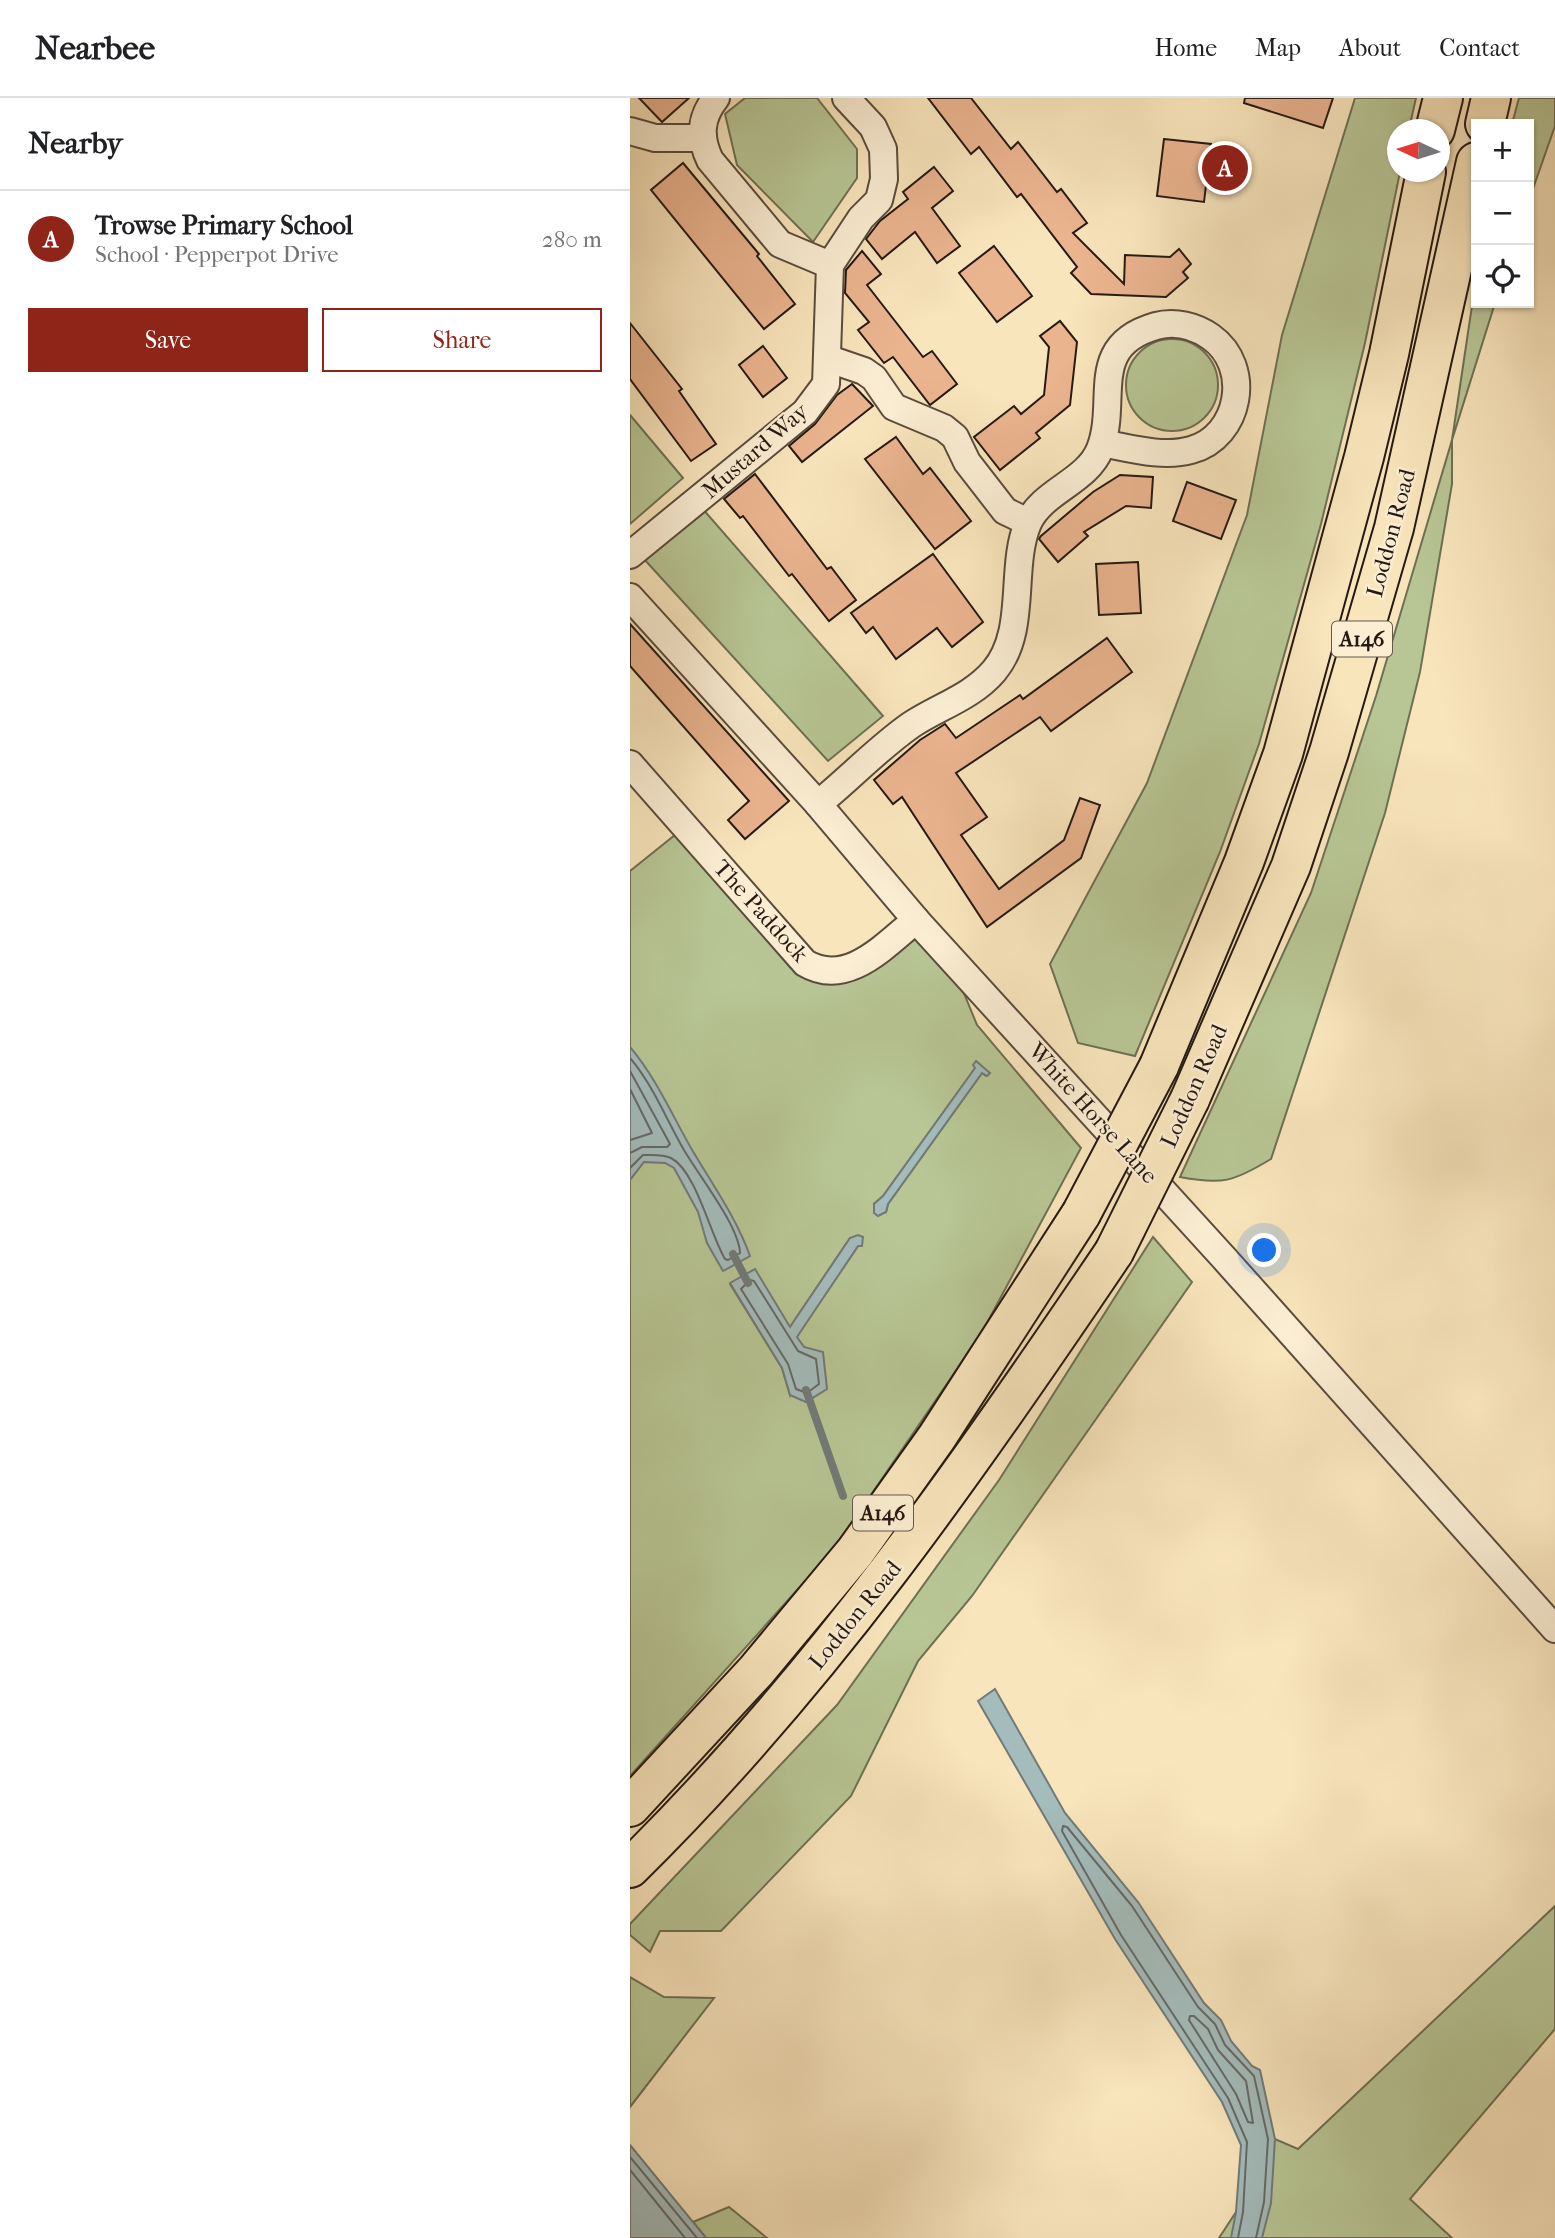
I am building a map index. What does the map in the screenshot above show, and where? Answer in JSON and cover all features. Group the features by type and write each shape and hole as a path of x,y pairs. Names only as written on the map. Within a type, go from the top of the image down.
{"highway":[{"path":"1438,119 1443,98"},
{"path":"1486,119 1490,98"},
{"name":"Loddon Road","path":"630,1807 756,1671 856,1552 937,1437 1081,1214 1159,1066 1244,862 1283,754 1361,470 1389,354 1424,182"},
{"name":"Loddon Road","path":"643,1855 788,1697 908,1549 990,1435 1114,1252 1190,1099 1291,866 1329,752 1394,528 1472,182"}],"street":[{"path":"716,98 705,112 703,138 709,160 779,244 830,265"},
{"name":"Mustard Way","path":"630,555 806,412 826,384 829,359 826,302 830,265 861,218 879,200 884,180 883,149 873,127 846,98"},
{"path":"630,131 654,138 703,138"},
{"path":"818,804 911,725 946,707 994,671 1005,653 1011,629 1018,550 1028,522 1035,510 1094,462 1107,423 1108,371 1121,345 1145,330 1173,324 1201,331 1224,350 1236,378 1236,401 1227,422 1206,444 1177,453 1102,443"},
{"path":"829,359 863,371 874,379 894,407 944,428 954,437 967,462 1005,511 1028,522"},
{"name":"White Horse Lane","path":"630,597 818,804 916,920 1224,1258 1555,1629"},
{"name":"The Paddock","path":"630,764 805,963 818,971 835,973 853,967 916,920"}],"green space":[{"path":"745,98 817,98 857,149 857,178 813,242 737,165 725,114"},
{"path":"1355,98 1416,98 1411,119 1387,119 1387,182 1398,182 1365,343 1321,524 1259,744 1220,852 1135,1056 1078,1043 1050,964 1147,783 1247,515 1282,335"},
{"path":"1519,98 1555,98 1555,126 1534,186 1534,119 1513,119"},
{"path":"1472,308 1493,308 1452,440"},
{"path":"1163,339 1181,339 1198,346 1211,359 1218,376 1218,394 1211,411 1198,424 1181,431 1163,431 1146,424 1133,411 1126,394 1126,376 1133,359 1146,346"},
{"path":"630,415 683,478 630,524"},
{"path":"1452,440 1452,484 1420,672 1385,813 1271,1159 1247,1173 1227,1180 1207,1181 1180,1177 1311,893 1376,696"},
{"path":"702,508 883,716 828,761 644,559"},
{"path":"680,831 806,975 909,932 959,981 977,1025 1081,1148 981,1334 834,1549 630,1776 630,871","holes":["977,1062 989,1073 986,1076 982,1073 888,1204 886,1212 874,1204 883,1196","850,1238 858,1246 796,1337 804,1347 790,1395 782,1368 730,1284 790,1327"]},
{"path":"1153,1237 1192,1282 972,1596 918,1661 851,1796 721,1931 660,1931 650,1952 630,1935 630,1924 837,1705 999,1480"},
{"path":"1555,1906 1555,2029 1410,2199 1452,2238 1219,2238 1275,2139 1298,2149"},
{"path":"630,1977 664,1997 714,1998 630,2107"},
{"path":"729,2207 767,2238 706,2238 693,2222"}],"water":[{"path":"630,1047 655,1083 731,1214 750,1256 723,1271 707,1243 698,1212 674,1168 665,1163 644,1162 630,1180"},
{"path":"976,1061 990,1073 987,1076 982,1073 888,1204 886,1212 878,1216 874,1213 874,1204 883,1196 975,1068 973,1065"},
{"path":"858,1235 863,1237 862,1246 858,1246 797,1337 804,1347 823,1352 827,1389 806,1402 790,1395 782,1368 730,1283 755,1269 790,1327 850,1238"},
{"path":"995,1689 1065,1813 1138,1902 1204,2003 1221,2020 1231,2041 1252,2066 1260,2070 1275,2139 1271,2203 1262,2238 1231,2238 1236,2212 1241,2145 1222,2102 1115,1939 978,1701"},
{"path":"630,2145 706,2238 630,2238"}],"building":[{"path":"639,98 689,98 662,122"},
{"path":"928,98 971,98 1011,149 1018,142 1057,192 1061,189 1087,223 1073,233 1124,284 1125,255 1170,257 1179,249 1191,264 1183,272 1188,278 1166,297 1091,294 1071,273 1077,267 1021,194 1017,197 979,147 971,154"},
{"path":"1245,98 1333,98 1323,128 1244,103"},
{"path":"1164,139 1211,144 1204,202 1157,196"},
{"path":"683,163 759,254 757,256 795,304 764,329 651,190"},
{"path":"934,167 953,191 932,208 960,246 937,263 915,232 882,259 866,239 880,221 908,199 903,192"},
{"path":"994,246 1032,296 997,322 959,273"},
{"path":"862,251 881,274 867,285 923,357 932,351 957,384 930,405 893,357 884,363 858,330 869,322 845,293 846,270"},
{"path":"1060,321 1077,342 1070,405 1036,433 1040,438 1000,470 974,437 1014,406 1021,414 1044,395 1049,347 1040,336"},
{"path":"630,323 682,389 679,391 716,444 691,461 630,379"},
{"path":"763,346 787,378 763,397 739,365"},
{"path":"852,384 873,406 802,462 789,446 815,424 837,395"},
{"path":"896,437 923,474 930,468 971,521 935,549 865,459"},
{"path":"755,474 827,569 831,567 856,600 829,621 792,574 789,576 743,516 740,518 724,499"},
{"path":"1120,475 1153,477 1151,508 1126,506 1084,532 1088,536 1058,562 1039,539 1041,536 1093,492"},
{"path":"1187,482 1236,500 1221,539 1173,521"},
{"path":"933,554 983,622 952,647 937,628 896,659 873,627 866,633 851,613"},
{"path":"1138,562 1141,613 1099,615 1096,564"},
{"path":"630,624 789,801 745,839 728,820 749,801 630,666"},
{"path":"1107,638 1132,672 1051,731 1040,717 956,773 987,817 961,835 999,889 1064,840 1080,798 1100,805 1081,858 987,927 902,797 893,804 874,780 920,740 945,724 956,738 1020,695 1023,699"}],"waterway":[{"path":"733,1254 748,1283"},
{"path":"806,1390 843,1496"}],"place":[{"name":"Trowse Primary School","path":"1225,168"}]}
